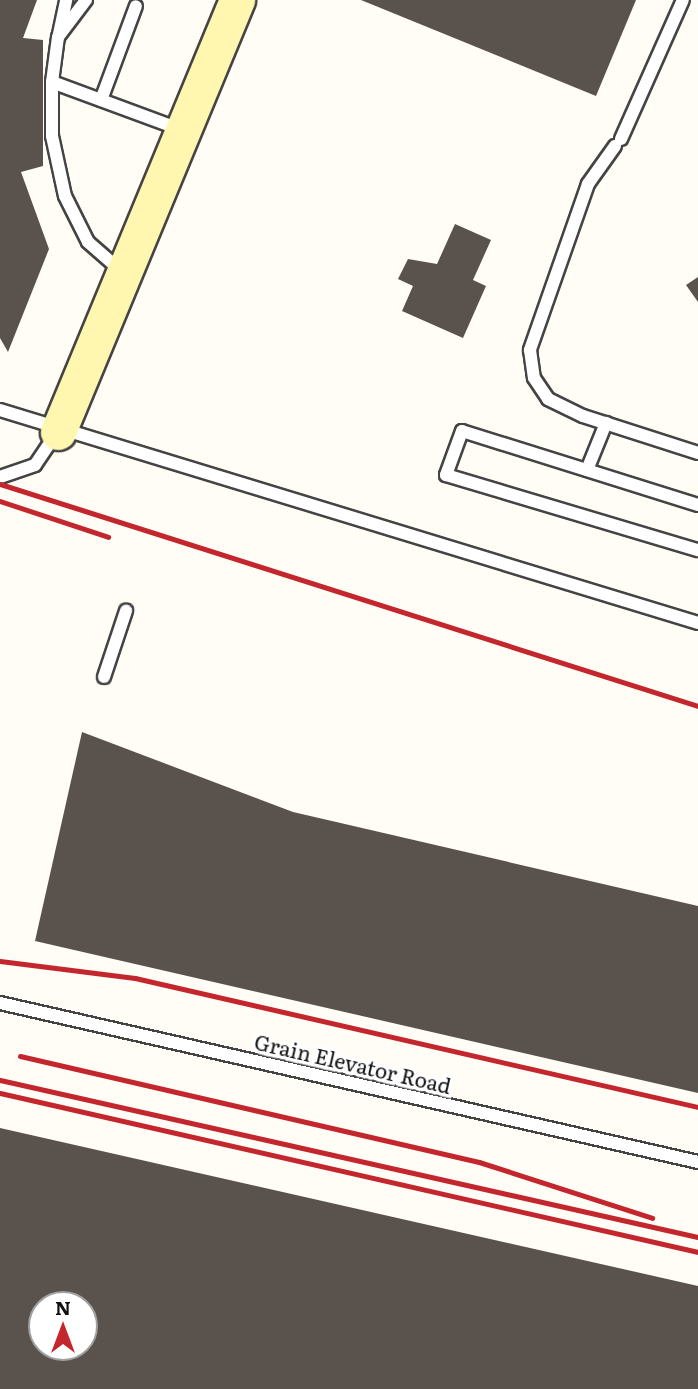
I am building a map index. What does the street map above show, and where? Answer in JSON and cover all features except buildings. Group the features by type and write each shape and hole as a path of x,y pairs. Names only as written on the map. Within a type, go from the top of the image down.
{"street":[{"path":"58,432 122,272 237,0"}],"lane":[{"path":"66,0 52,82 52,136 65,196 88,242 122,272"},
{"path":"58,37 86,0"},
{"path":"683,0 618,142 588,184 530,350 534,379 548,400 606,423 698,453"},
{"path":"101,100 136,6"},
{"path":"52,82 182,130"},
{"path":"0,410 58,432 698,623"},
{"path":"587,470 606,423"},
{"path":"698,505 462,431 446,475 698,550"},
{"path":"0,477 35,465 58,432"},
{"path":"104,677 127,611"},
{"name":"Grain Elevator Road","path":"0,1003 698,1161"}],"railway":[{"path":"0,484 698,706"},
{"path":"0,501 108,537"},
{"path":"0,961 135,978 698,1107"},
{"path":"20,1056 479,1162 652,1218"},
{"path":"0,1080 698,1237"},
{"path":"0,1093 698,1252"}]}
